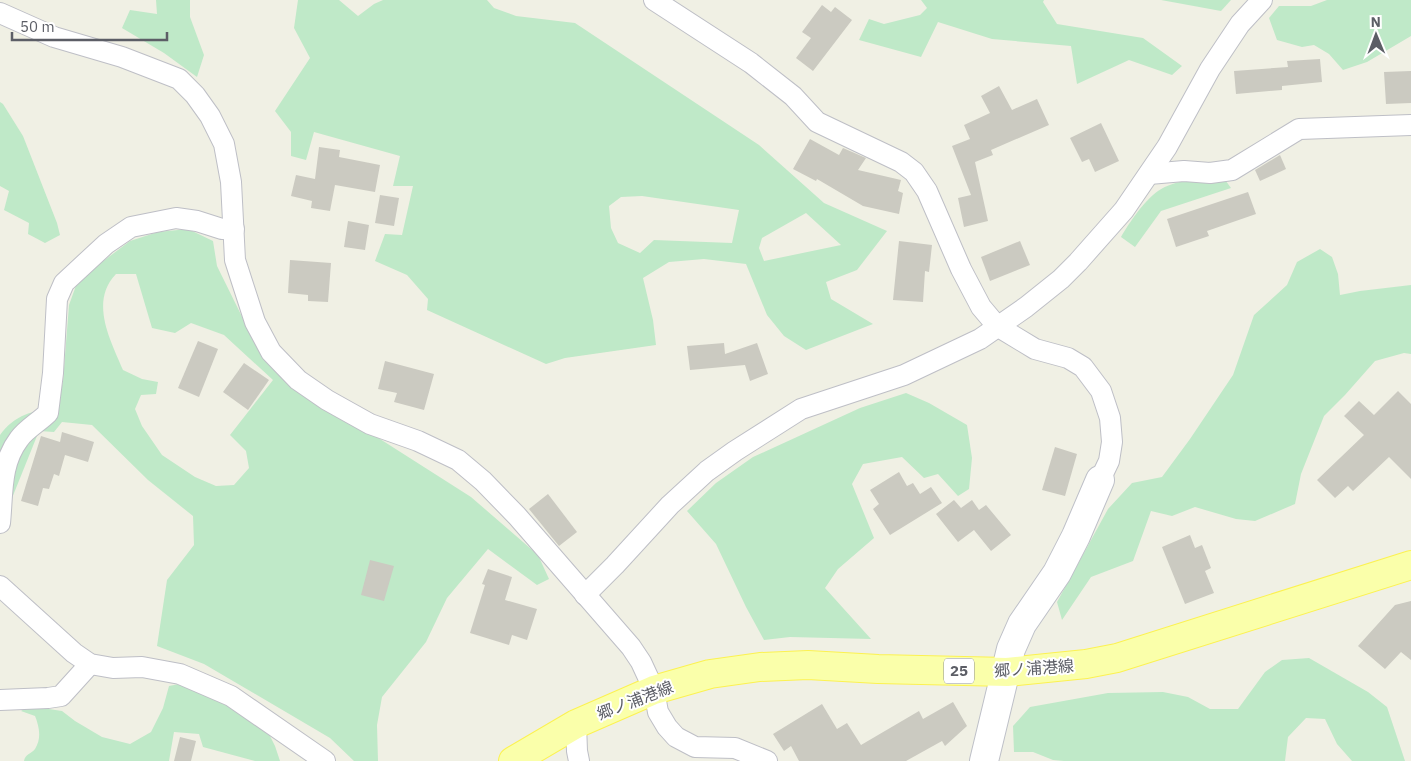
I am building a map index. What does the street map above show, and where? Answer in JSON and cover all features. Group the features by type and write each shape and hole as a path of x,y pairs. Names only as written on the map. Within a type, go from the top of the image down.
{"main road":[{"name":"郷ノ浦港線","path":"513,761 576,724 654,690 710,674 760,667 808,666 1007,672 1086,664 1117,658 1411,565"}],"street":[{"path":"654,0 751,63 793,96 817,122 901,162 914,172 927,191 961,269 981,307 997,326 1034,349 1068,358 1075,362 1083,367 1101,391 1110,418 1112,442 1109,461 1076,536 1057,573 1022,624 1011,649 1007,672 984,761"},
{"path":"585,594 615,565 670,505 707,471 734,451 801,409 904,374 980,339 1060,279 1078,262 1124,210 1167,147 1210,69 1240,24 1262,0"},
{"path":"0,13 54,37 122,58 179,80 195,95 210,116 224,144 231,182 235,260 255,322 270,352 298,380 327,400 370,424 418,441 458,460 484,481 517,516 631,647 641,662 654,690 658,712 676,737 695,747 735,748 767,761"},
{"path":"1149,174 1184,171 1210,173 1232,170 1299,128 1411,125"},
{"path":"0,523 3,473 9,456 18,439 48,413 57,300 64,282 106,244 131,228 176,218 197,221 222,229 234,229"},
{"path":"0,586 74,653 90,664 113,668 142,667 180,674 231,696 324,761"},
{"path":"0,700 61,696 90,664"},
{"path":"576,724 579,761"}],"green space":[{"path":"156,0 190,0 190,17 204,55 197,77 164,53 122,28 130,10 157,14"},
{"path":"298,0 339,0 358,16 383,0 487,0 494,8 516,16 575,23 759,145 824,203 887,231 857,270 826,282 831,299 873,324 806,350 784,336 767,315 746,264 704,259 669,262 643,278 653,320 656,345 565,358 546,364 427,310 428,299 407,275 375,261 385,234 402,235 413,186 393,186 400,156 314,132 306,160 291,156 291,132 275,111 310,58 294,28","holes":["642,196 739,210 732,243 654,240 640,253 618,243 611,228 609,206 621,197","806,213 841,245 764,261 759,248 762,238"]},
{"path":"921,0 1044,0 1043,2 1057,24 1143,38 1182,66 1172,75 1129,60 1077,84 1071,46 992,39 938,22 921,57 859,40 869,19 884,24 920,15 927,8"},
{"path":"1161,0 1231,0 1221,11"},
{"path":"1327,0 1411,0 1411,36 1367,62 1343,70 1329,54 1314,45 1302,47 1277,40 1269,18 1279,6 1311,6"},
{"path":"0,102 23,136 57,223 60,235 45,243 28,234 29,223 4,210 9,191 0,186"},
{"path":"1223,177 1231,188 1161,211 1135,247 1121,237 1142,206 1158,191 1181,182"},
{"path":"188,229 213,241 217,266 255,343 369,432 471,497 538,555 549,579 537,585 488,549 447,598 426,642 382,697 377,725 378,761 354,761 330,738 204,664 157,646 167,580 194,545 193,516 148,480 92,425 62,422 54,432 39,431 8,508 0,515 0,435 18,418 40,410 57,408 63,381 69,305 78,280 130,241 158,232","holes":["116,274 136,274 152,328 175,333 191,323 224,335 273,380 230,435 246,451 249,468 234,485 216,486 195,477 162,455 142,426 135,409 141,395 156,394 158,382 142,379 123,370 108,334 103,309 108,285"]},
{"path":"1320,249 1332,257 1338,274 1340,295 1411,285 1411,354 1404,353 1375,361 1324,416 1301,474 1295,504 1255,521 1236,519 1195,507 1172,516 1151,511 1133,561 1091,577 1062,620 1057,602 1108,509 1132,483 1162,477 1233,375 1254,315 1287,285 1297,262"},
{"path":"906,393 929,403 967,425 972,458 969,489 958,496 938,474 924,478 902,457 863,464 852,484 874,538 838,569 825,588 871,639 790,637 764,640 716,544 687,511 716,483 753,457 860,408"},
{"path":"1309,658 1368,692 1387,707 1405,761 1352,761 1337,744 1325,719 1306,718 1288,737 1285,761 1064,761 1053,760 1033,752 1014,752 1013,726 1030,707 1108,693 1163,692 1188,697 1210,709 1238,709 1265,672 1282,660"},
{"path":"184,683 216,695 266,728 280,761 255,761 203,747 199,734 174,732 169,761 24,761 27,755 35,749 39,736 39,728 35,716 21,711 29,706 62,711 102,737 130,744 151,732 163,708 169,686"}],"building":[{"path":"822,5 831,12 835,7 852,20 813,71 796,58 811,38 802,32"},
{"path":"1320,59 1322,82 1282,86 1282,90 1236,94 1234,71 1288,67 1287,61"},
{"path":"1411,71 1411,103 1386,104 1384,72"},
{"path":"999,86 1012,110 1037,99 1049,125 991,150 993,155 975,162 988,221 964,227 958,198 971,195 952,146 970,139 964,125 990,113 981,96"},
{"path":"1101,123 1119,161 1095,172 1089,159 1082,162 1070,138"},
{"path":"810,139 839,155 843,148 866,158 858,170 901,180 898,191 903,193 899,214 863,206 817,179 816,181 793,169"},
{"path":"319,147 340,150 339,157 380,165 375,192 335,185 330,211 311,208 312,201 291,196 296,175 315,179"},
{"path":"1280,155 1286,169 1260,181 1255,170"},
{"path":"1248,192 1256,214 1207,231 1209,236 1176,247 1167,219"},
{"path":"380,195 399,198 394,226 375,223"},
{"path":"348,221 369,225 365,250 344,247"},
{"path":"899,241 932,245 929,272 925,271 923,302 893,300"},
{"path":"1020,241 1030,265 990,281 981,257"},
{"path":"290,260 331,263 328,302 308,301 308,295 288,293"},
{"path":"198,341 218,349 199,397 178,388"},
{"path":"724,343 725,354 757,343 768,374 750,381 745,365 690,370 687,346"},
{"path":"385,361 434,374 424,410 394,402 397,393 378,389"},
{"path":"244,363 269,380 248,410 223,392"},
{"path":"1398,391 1411,404 1411,479 1389,457 1353,491 1348,486 1335,498 1317,480 1364,435 1344,416 1359,401 1374,415"},
{"path":"62,432 94,442 88,462 65,455 59,476 54,474 49,489 43,488 38,506 21,501 41,436 60,442"},
{"path":"1055,447 1077,454 1065,496 1042,490"},
{"path":"899,472 907,486 913,483 920,494 931,487 942,503 890,535 873,509 879,504 870,490"},
{"path":"548,494 577,532 559,546 529,509"},
{"path":"954,500 961,508 972,500 979,510 986,505 1011,535 991,551 974,530 958,542 936,514"},
{"path":"1190,535 1195,548 1202,545 1211,568 1205,571 1214,593 1185,604 1162,547"},
{"path":"370,560 394,566 384,601 361,595"},
{"path":"488,569 512,577 505,600 537,609 527,640 512,635 509,645 470,633 485,585 482,584"},
{"path":"1411,601 1411,660 1401,652 1385,669 1358,646 1395,605"},
{"path":"953,702 967,726 945,746 942,741 906,761 799,761 791,746 784,751 773,734 822,704 837,729 847,723 861,745 919,711 923,719"},
{"path":"180,737 196,741 191,761 174,761"}]}
